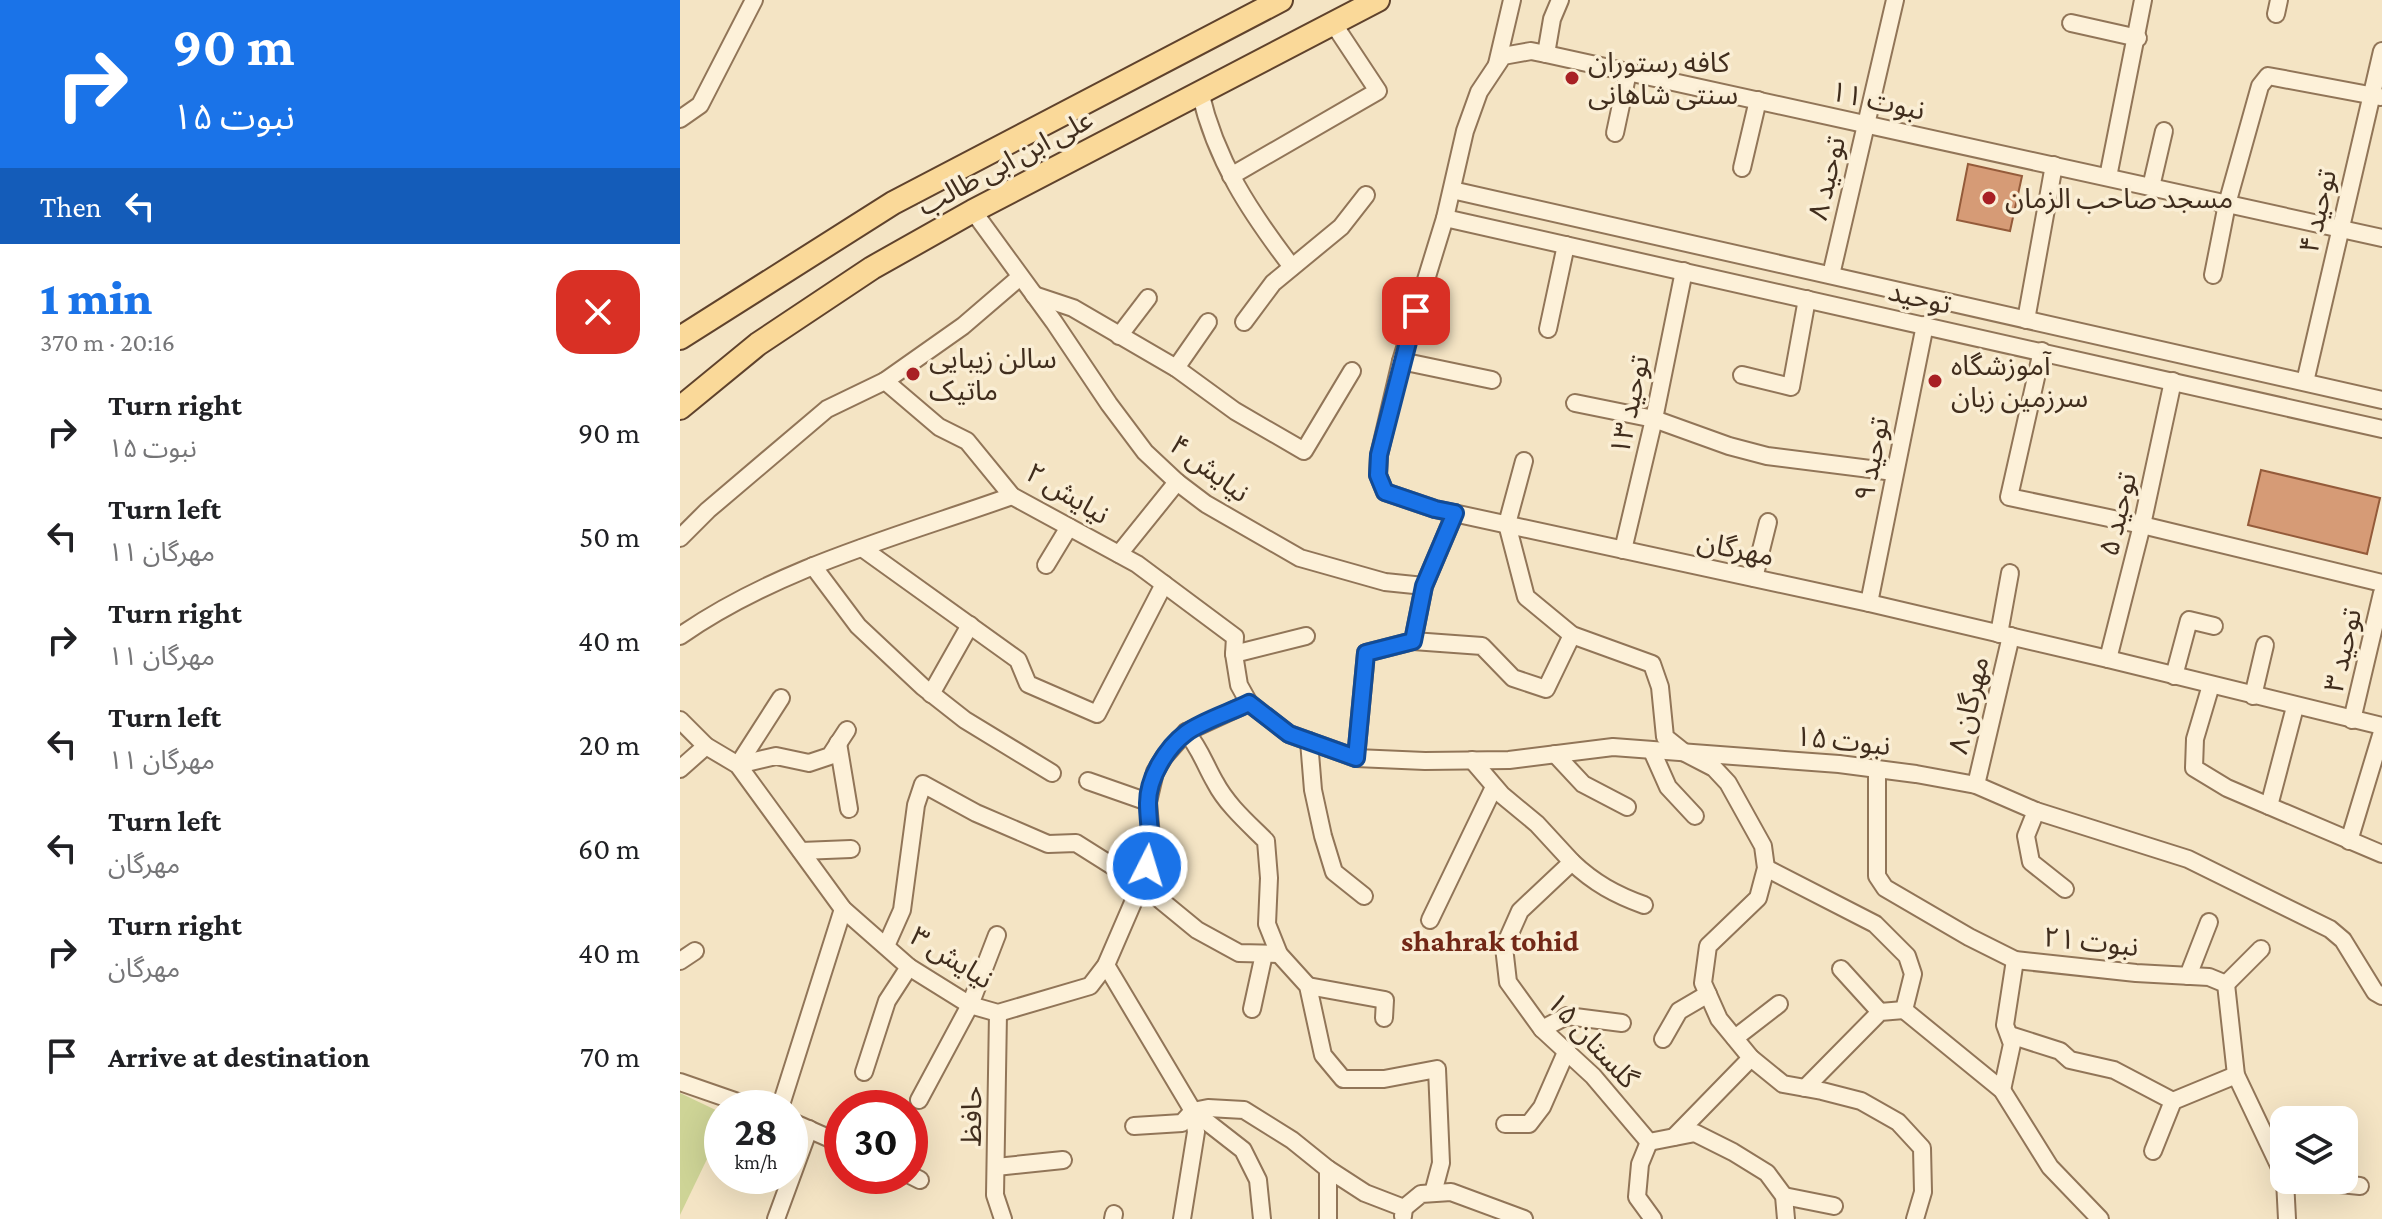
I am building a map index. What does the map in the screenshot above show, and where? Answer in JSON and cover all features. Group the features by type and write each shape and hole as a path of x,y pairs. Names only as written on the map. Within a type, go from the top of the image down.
{"main road":[{"name":"علی ابن ابی طالب","path":"680,338 893,203 1281,0"},
{"name":"علی ابن ابی طالب","path":"680,408 758,344 872,268 973,211 1378,0"}],"street":[{"path":"680,119 700,105 754,0"},
{"path":"1452,190 1465,131 1479,92 1497,64 1512,0"},
{"path":"1546,54 1552,19 1560,0"},
{"name":"توحید ۸","path":"1831,275 1895,0"},
{"path":"2108,177 2138,38 2143,0"},
{"path":"1231,176 1378,91 1333,23"},
{"path":"2071,23 2138,38"},
{"name":"نبوت ۱۱","path":"1497,64 1503,56 1531,51 2382,238"},
{"name":"توحید ۴","path":"2305,382 2339,228 2377,96 2382,51"},
{"path":"1615,133 1628,72"},
{"path":"2213,275 2227,204 2260,86 2268,76 2377,96"},
{"path":"1200,92 1207,122 1231,176 1249,210 1292,267"},
{"path":"1742,168 1758,100"},
{"path":"2151,187 2164,131"},
{"path":"2026,320 2054,165"},
{"name":"مهرگان","path":"1452,190 1401,361 1379,455 1378,475 1385,492 1435,509 1869,603 2108,659 2382,729"},
{"name":"توحید","path":"1452,190 2382,400"},
{"path":"1244,322 1273,283 1341,227 1366,195"},
{"name":"نیایش ۴","path":"973,211 1145,452 1177,482 1206,504 1300,558 1385,582 1424,586"},
{"name":"توحید","path":"1445,218 2382,429"},
{"path":"1548,329 1566,245"},
{"name":"توحید ۱۳","path":"1623,550 1684,271"},
{"path":"680,538 708,510 827,409 885,381 963,326 1020,277"},
{"path":"1034,295 1073,308 1176,368 1235,411 1304,451 1352,371"},
{"path":"1119,336 1148,298"},
{"path":"1742,375 1791,387 1807,299"},
{"path":"1176,368 1208,322"},
{"name":"توحید ۹","path":"1869,603 1925,325"},
{"path":"2042,351 2009,497 2142,525 2382,583"},
{"path":"1401,361 1492,380"},
{"path":"2205,389 2211,363"},
{"name":"نیایش ۲","path":"885,381 939,427 967,441 1012,496 1119,554 1235,637 1234,654 1239,685 1249,703"},
{"name":"توحید ۵","path":"2108,659 2142,525 2173,381"},
{"path":"1575,403 1654,419 1767,456 1894,472"},
{"path":"1524,461 1507,524 1526,597 1572,635 1652,664 1660,687 1665,737 1685,753 1714,768 1728,783 1763,846 1766,868 1758,898 1708,946 1703,983 1719,1019 1751,1058 1783,1084 1861,1101 1898,1122 1922,1148 1923,1192 1915,1219"},
{"path":"1119,554 1177,482"},
{"path":"680,636 710,615 813,566 1012,496"},
{"path":"1413,641 1424,586 1455,513"},
{"path":"1754,578 1768,522"},
{"path":"1046,565 1069,527"},
{"path":"862,548 1018,660 1028,684 1097,714 1164,584"},
{"path":"813,566 858,626 931,694 965,720 1052,773"},
{"name":"مهرگان ۸","path":"1976,785 2005,635 2010,573"},
{"name":"توحید ۳","path":"2352,720 2382,593"},
{"path":"2174,676 2189,620 2214,626"},
{"path":"931,694 970,625"},
{"path":"1356,758 1366,653 1413,641 1482,646 1513,678 1546,689 1572,635"},
{"path":"1234,654 1306,636"},
{"path":"2253,696 2265,645"},
{"path":"2211,685 2195,739 2194,768 2227,788 2382,854"},
{"path":"738,765 781,698"},
{"name":"نبوت ۱۵","path":"1249,703 1289,734 1356,758 1509,760 1613,747 1839,764 1976,785 2036,811 2188,859 2330,929 2343,940 2375,992 2382,996"},
{"name":"نیایش ۳","path":"680,720 706,746 738,765 843,909 909,967 970,1005 998,1013 1090,986 1106,965 1141,884 1152,848 1148,802 1155,772 1186,732 1249,703"},
{"path":"2269,806 2295,707"},
{"path":"2349,841 2382,729"},
{"path":"1186,732 1199,747 1216,784 1237,813 1266,841 1269,878 1267,924 1271,954 1252,1009"},
{"path":"738,765 776,756 809,763 830,756 843,736 849,809"},
{"path":"1309,741 1313,790 1334,872 1364,896"},
{"path":"680,769 706,746"},
{"path":"1652,751 1668,787 1695,816"},
{"path":"1555,754 1583,784 1627,807"},
{"path":"1472,760 1494,787 1537,824 1587,876 1616,896 1644,905"},
{"name":"نبوت ۲۱","path":"1877,769 1879,882 1969,937 2015,960 2209,977 2226,984"},
{"path":"1088,781 1148,802"},
{"path":"886,946 902,910 916,805 923,784 976,813 1048,844 1076,843 1141,884 1197,930 1239,953 1271,954 1308,986 1385,1000 1384,1018"},
{"path":"1430,920 1494,787"},
{"path":"2036,811 2026,836 2031,862 2065,889"},
{"path":"801,851 851,849"},
{"name":"گلستان ۱۵","path":"1572,862 1520,911 1504,947 1508,982 1542,1029 1567,1050 1649,1142"},
{"path":"1766,868 1875,924 1907,956 1913,974 1904,1010"},
{"path":"786,1090 843,909"},
{"path":"2188,976 2209,922"},
{"path":"924,1090 970,1005 997,935"},
{"path":"2261,949 2226,984 2236,1075 2270,1146"},
{"path":"680,961 695,951"},
{"path":"2002,1090 2012,1044 2005,1025 2015,960"},
{"path":"1106,965 1193,1111 1243,1150 1258,1180 1262,1219"},
{"path":"864,1072 887,1001 909,967"},
{"path":"1841,969 1880,1012"},
{"path":"1308,986 1323,1055 1343,1079 1384,1079 1437,1069 1441,1163 1433,1193"},
{"path":"1663,1039 1679,1011 1708,994"},
{"path":"1735,1038 1779,1004"},
{"path":"1805,1088 1880,1012 1904,1010 2002,1090 2050,1167 2093,1217"},
{"name":"حافظ","path":"998,1013 995,1195 1003,1219"},
{"path":"1542,1029 1567,1016 1622,1023"},
{"path":"2010,1035 2060,1051 2070,1060 2114,1070 2173,1101"},
{"path":"1505,1124 1529,1124 1542,1107 1567,1050"},
{"path":"1674,1137 1751,1058"},
{"path":"2153,1151 2173,1101 2236,1075"},
{"path":"680,1082 704,1090"},
{"path":"1134,1126 1182,1123 1193,1111 1208,1108 1244,1110 1292,1140 1328,1169 1404,1214 1421,1194 1451,1192 1524,1219"},
{"path":"1182,1219 1196,1132 1193,1111"},
{"path":"776,1219 809,1129 824,1136"},
{"path":"1653,1219 1637,1197 1640,1164 1649,1142 1695,1133 1767,1173 1784,1196 1786,1219"},
{"path":"996,1167 1063,1160"},
{"path":"1328,1169 1328,1219"},
{"path":"2286,1194 2287,1219"},
{"path":"1784,1196 1834,1206"}],"green space":[{"path":"680,1093 704,1104 704,1165 680,1215"}],"building":[{"name":"مسجد صاحب الزمان","path":"1968,164 2022,176 2010,231 1957,220"},
{"path":"2261,470 2380,498 2367,554 2248,525"}],"place":[{"name":"کافه رستوران سنتی شاهانی","path":"1572,78"},
{"name":"مسجد صاحب الزمان","path":"1989,198"},
{"name":"سالن زیبایی ماتیک","path":"913,374"},
{"name":"آموزشگاه سرزمین زبان","path":"1935,381"}],"district":[{"name":"shahrak tohid","path":"1490,941"}],"route":[{"path":"1147,866 1152,848 1148,802 1150,787 1164,757 1186,732 1249,703 1289,734 1356,758 1366,653 1413,641 1424,586 1455,513 1385,492 1378,475 1379,455 1416,311"}]}
